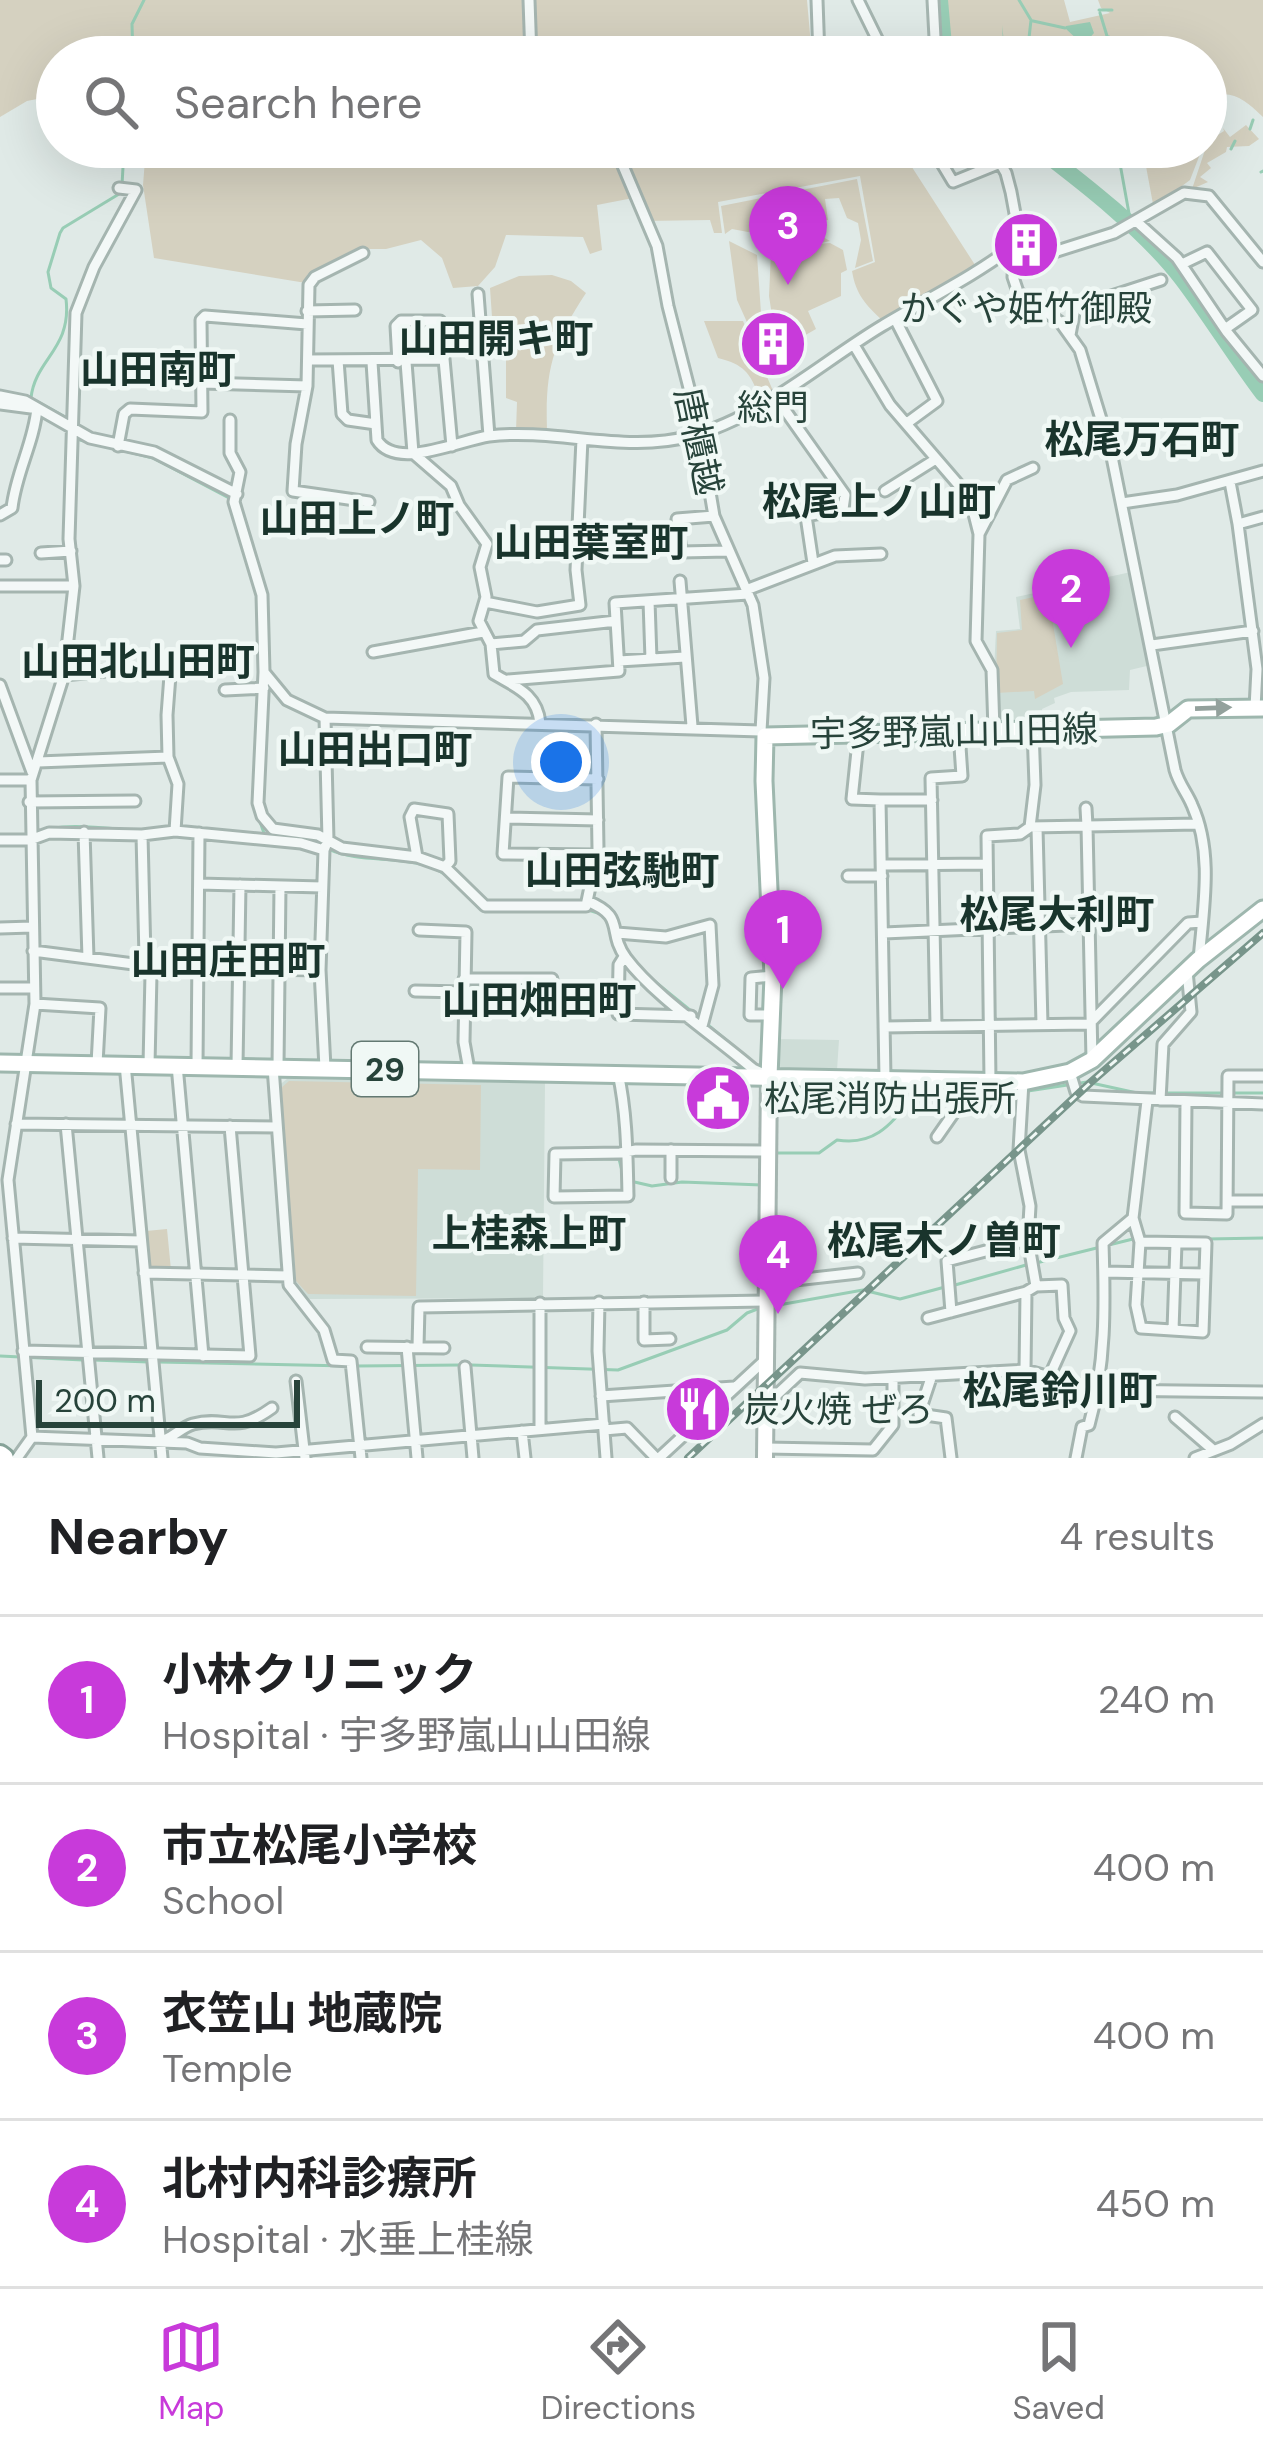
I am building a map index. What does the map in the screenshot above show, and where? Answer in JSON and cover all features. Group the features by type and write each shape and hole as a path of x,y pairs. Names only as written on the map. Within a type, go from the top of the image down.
{"main road":[{"name":"宇多野嵐山山田線","path":"769,1077 773,976 763,733 1169,724 1188,709 1259,708"},
{"name":"29","path":"0,1063 967,1080 1022,1088 1092,1060 1192,966 1263,909"},
{"path":"765,1453 769,1077"}],"street":[{"path":"529,0 530,36"},
{"path":"818,0 819,36"},
{"path":"858,0 876,36"},
{"path":"933,0 935,36"},
{"name":"唐櫃越","path":"624,168 657,246 714,516 757,625 764,678 763,733"},
{"path":"945,168 953,182 988,168"},
{"path":"1002,168 1011,192 1016,245 1013,277 1018,292 1060,322 1088,374 1122,503 1175,770 1198,824 1206,873 1192,966 1191,1012 1163,1044 1160,1100"},
{"path":"17,1458 32,1437 8,1180 34,1004 29,802 64,675 74,586 70,550 76,313 94,267 136,190 122,188"},
{"path":"1016,264 1114,233 1184,194 1209,196 1263,262"},
{"path":"1136,221 1182,264 1263,376"},
{"path":"372,362 381,447 398,454 490,436 652,441 699,433 775,396 1016,245"},
{"path":"1182,264 1207,252 1252,310 1225,329"},
{"path":"363,253 314,277 309,285 307,386 293,490 368,502"},
{"path":"1070,335 1075,308 1161,280"},
{"path":"478,294 490,436"},
{"path":"307,311 355,310"},
{"path":"118,446 124,413 130,409 202,412 201,320 206,316 307,324"},
{"path":"895,319 937,401 907,423"},
{"path":"452,446 440,321 401,321 396,326 413,453 451,486 459,505 484,535 488,544 480,567 485,602 479,621 491,644 494,674 521,687 540,723"},
{"path":"854,345 890,404 970,498 979,534 976,641 992,670 994,730"},
{"path":"1250,358 1263,349"},
{"path":"338,359 341,414 348,420 376,424"},
{"path":"308,360 441,359"},
{"path":"202,383 307,386"},
{"path":"775,396 845,495 843,509 806,516 813,563"},
{"path":"0,400 37,408 64,420 71,429 118,446 154,452 237,494"},
{"path":"0,515 12,508 16,477 35,430 37,408"},
{"path":"230,421 230,453 240,472 234,502 262,595 264,688 258,803 273,829 326,845"},
{"path":"485,602 537,612 580,605 577,496 582,440"},
{"path":"885,491 936,459"},
{"path":"979,534 1007,480 1033,468"},
{"path":"1122,503 1263,471"},
{"path":"1229,482 1259,708"},
{"path":"714,516 677,519 681,552 728,551"},
{"path":"1238,524 1263,518"},
{"path":"41,553 70,550"},
{"path":"508,680 619,671 615,603 747,592 836,556 880,554"},
{"path":"680,581 692,726"},
{"path":"0,586 74,586"},
{"path":"649,601 651,659"},
{"path":"491,644 524,641 537,630 616,622"},
{"path":"1152,645 1252,631"},
{"path":"373,652 482,632"},
{"path":"619,661 685,657"},
{"path":"171,662 168,757 178,784 175,831"},
{"path":"64,675 125,670"},
{"path":"264,672 286,700 325,718 692,726 763,733"},
{"path":"1,688 34,771"},
{"path":"225,689 264,688"},
{"path":"325,718 320,970 325,1068"},
{"path":"0,840 30,840 49,833 142,836 175,831 326,845 417,857 445,867 485,906 586,906 598,820 596,724"},
{"path":"1033,729 1042,1024"},
{"path":"859,732 852,799 932,800"},
{"path":"936,1025 931,778 962,776 959,732"},
{"path":"0,780 34,771 168,757"},
{"path":"596,855 503,854 508,777 598,778"},
{"path":"880,800 885,1078"},
{"path":"29,802 135,801"},
{"path":"1086,808 1092,1060"},
{"path":"417,857 410,817 414,809 448,814 450,860 445,867"},
{"path":"506,818 598,820"},
{"path":"990,1081 987,836 1020,834 1034,827 1198,824"},
{"path":"84,832 88,958"},
{"path":"197,1066 199,833"},
{"path":"142,836 151,974 149,1065"},
{"path":"848,876 934,864 987,864"},
{"path":"199,884 322,887"},
{"path":"237,1066 240,885"},
{"path":"280,886 277,1127 289,1285 324,1330 333,1360 351,1361 361,1458"},
{"path":"587,901 606,908 613,917 624,957 753,1069 769,1077"},
{"path":"884,1027 1089,1024 1188,923 1202,922"},
{"path":"884,933 1088,924"},
{"path":"616,933 666,937 710,925 713,985 702,1026"},
{"path":"0,928 32,927"},
{"path":"419,930 466,932 464,1042 469,1070"},
{"path":"33,951 148,966 320,970"},
{"path":"624,957 619,965 619,1014 691,1016"},
{"path":"464,979 552,979"},
{"path":"0,988 34,988"},
{"path":"415,992 464,992"},
{"path":"34,1004 100,1008 97,1064"},
{"path":"125,1064 162,1458"},
{"path":"177,1065 203,1356"},
{"path":"1070,1072 1076,1092 1083,1096 1263,1104"},
{"path":"618,1073 627,1151 628,1196 554,1198 555,1154 627,1151 670,1150 769,1151"},
{"path":"1186,1101 1185,1214 1227,1214 1228,1076 1263,1076"},
{"path":"937,1137 967,1094 967,1080"},
{"path":"1022,1088 1019,1150 1030,1207 1031,1289 1025,1370"},
{"path":"1140,1242 1206,1243 1203,1332 1142,1328 1136,1305 1140,1242 1133,1218 1148,1101"},
{"path":"16,1124 277,1127"},
{"path":"66,1124 98,1458"},
{"path":"23,1351 250,1356 230,1126"},
{"path":"670,1150 670,1178"},
{"path":"1228,1201 1263,1201"},
{"path":"1076,1458 1098,1388 1105,1325 1102,1243 1133,1218"},
{"path":"13,1238 142,1241"},
{"path":"951,1312 946,1261 1028,1240"},
{"path":"1174,1330 1176,1243"},
{"path":"1103,1272 1205,1274"},
{"path":"144,1273 288,1276"},
{"path":"767,1283 858,1273"},
{"path":"928,1318 1062,1285 1064,1318 1070,1331 1050,1376"},
{"path":"417,1458 412,1347 419,1307 766,1300"},
{"path":"598,1302 606,1458"},
{"path":"644,1302 644,1340 670,1339"},
{"path":"540,1303 540,1430"},
{"path":"367,1347 444,1348"},
{"path":"32,1437 160,1441 304,1454 359,1445 604,1427 628,1428 657,1458 765,1360"},
{"path":"465,1367 473,1458"},
{"path":"767,1403 800,1373 931,1378 1025,1370 1098,1388 1263,1392"},
{"path":"765,1453 873,1450 892,1425 893,1378"},
{"path":"931,1378 919,1414 946,1418 951,1458"},
{"path":"296,1381 304,1454"},
{"path":"602,1396 736,1387"},
{"path":"160,1441 196,1423 253,1422 272,1408"},
{"path":"1175,1418 1212,1449"},
{"path":"1196,1458 1263,1424"},
{"path":"522,1431 525,1458"},
{"path":"1231,1444 1237,1458"}],"shaded area":[{"path":"0,0 807,0 810,36 36,36 36,99 0,117"},
{"path":"945,0 1064,0 1070,22 1110,13 1098,0 1263,0 1263,117 1227,95 1227,36 948,36"},
{"path":"1090,22 1094,33 1074,36 1066,26"},
{"path":"1246,125 1259,139 1249,146 1227,147 1227,133 1230,137"},
{"path":"144,168 913,168 977,268 883,321 863,299 852,271 875,262 860,176 718,202 722,233 714,233 710,220 644,221 633,198 597,205 602,250 590,254 583,237 506,235 495,267 478,286 453,288 442,258 421,240 386,249 355,249 307,275 306,283 154,258"},
{"path":"1146,168 1195,168 1190,180 1153,204"},
{"path":"1199,168 1211,168 1200,177 1208,182 1192,189"},
{"path":"857,179 873,261 855,268 861,240 858,223 847,218 839,198 825,199 828,220 822,221 823,231 810,232 807,207 804,231 781,234 775,221 766,229 732,229 725,234 721,206"},
{"path":"821,236 830,241 817,244 830,243 843,250 847,270 841,273 841,296 808,311 816,329 790,344 786,337 776,341 769,296 771,252 782,243 810,243"},
{"path":"729,241 757,255 761,313 769,345 759,349 737,300"},
{"path":"552,275 586,293 553,357 547,429 516,431 517,402 506,398 506,351 494,346 490,288 519,276"},
{"path":"704,321 743,321 774,393 759,397 745,371 718,358"},
{"path":"1131,572 1151,665 1130,670 1129,690 1071,692 1042,709 1044,723 998,726 996,631 1020,629 1016,597"},
{"path":"1048,594 1063,684 1035,699 1034,691 996,693 997,633 1022,630 1020,600"},
{"path":"776,1039 839,1040 837,1070 783,1070 776,1062"},
{"path":"287,1079 545,1083 543,1298 307,1299 294,1285 278,1086"},
{"path":"289,1081 481,1085 480,1170 418,1169 416,1296 308,1294 296,1281 281,1088"},
{"path":"167,1229 171,1270 154,1270 146,1231"}],"waterway":[{"path":"132,36 132,24 144,0"},
{"path":"940,0 943,36"},
{"path":"1019,0 1031,20 1029,36"},
{"path":"1099,10 1112,10"},
{"path":"1100,13 1107,36"},
{"path":"1033,21 1065,28"},
{"path":"1250,129 1253,120"},
{"path":"1231,149 1235,141"},
{"path":"122,185 123,168"},
{"path":"1062,168 1114,209 1167,261 1263,394"},
{"path":"1121,168 1132,230"},
{"path":"67,418 31,398 39,373 59,342 66,316 66,299 51,288 48,272 63,228 119,194"},
{"path":"80,440 153,458 229,498"},
{"path":"258,816 265,836"},
{"path":"33,833 73,827 143,831"},
{"path":"277,836 320,844"},
{"path":"328,849 419,864 446,875"},
{"path":"458,885 483,910 527,911"},
{"path":"585,909 607,921"},
{"path":"648,976 701,1019"},
{"path":"708,1025 756,1065"},
{"path":"1028,1091 1087,1082 1137,1093 1263,1093"},
{"path":"791,1086 1018,1091"},
{"path":"774,1153 819,1153 837,1140 875,1135 919,1090"},
{"path":"561,1159 619,1159 623,1175"},
{"path":"630,1181 652,1186 682,1182 762,1185"},
{"path":"1036,1263 1137,1238"},
{"path":"1207,1239 1263,1238"},
{"path":"955,1285 1026,1265"},
{"path":"773,1306 863,1290 900,1299 945,1287"},
{"path":"471,1365 618,1370 727,1330 760,1308"},
{"path":"0,1356 83,1360"},
{"path":"93,1360 149,1362"},
{"path":"159,1362 347,1366"},
{"path":"357,1366 461,1365"}],"railway":[{"path":"688,1458 1091,1082 1263,933"}],"place":[{"name":"かぐや姫竹御殿","path":"1026,245"},
{"name":"衣笠山 地蔵院","path":"788,285"},
{"name":"総門","path":"773,344"},
{"name":"市立松尾小学校","path":"1071,648"},
{"name":"小林クリニック","path":"783,989"},
{"name":"松尾消防出張所","path":"718,1098"},
{"name":"北村内科診療所","path":"778,1314"},
{"name":"炭火焼 ぜろ","path":"698,1409"}],"district":[{"name":"山田開キ町","path":"496,338"},
{"name":"山田南町","path":"158,369"},
{"name":"松尾万石町","path":"1142,439"},
{"name":"松尾上ノ山町","path":"879,501"},
{"name":"山田上ノ町","path":"357,518"},
{"name":"山田葉室町","path":"591,542"},
{"name":"山田北山田町","path":"138,661"},
{"name":"山田出口町","path":"375,749"},
{"name":"山田弦馳町","path":"622,870"},
{"name":"松尾大利町","path":"1057,914"},
{"name":"山田庄田町","path":"228,960"},
{"name":"山田畑田町","path":"539,1000"},
{"name":"上桂森上町","path":"529,1233"},
{"name":"松尾木ノ曽町","path":"944,1240"},
{"name":"松尾鈴川町","path":"1060,1390"}]}
